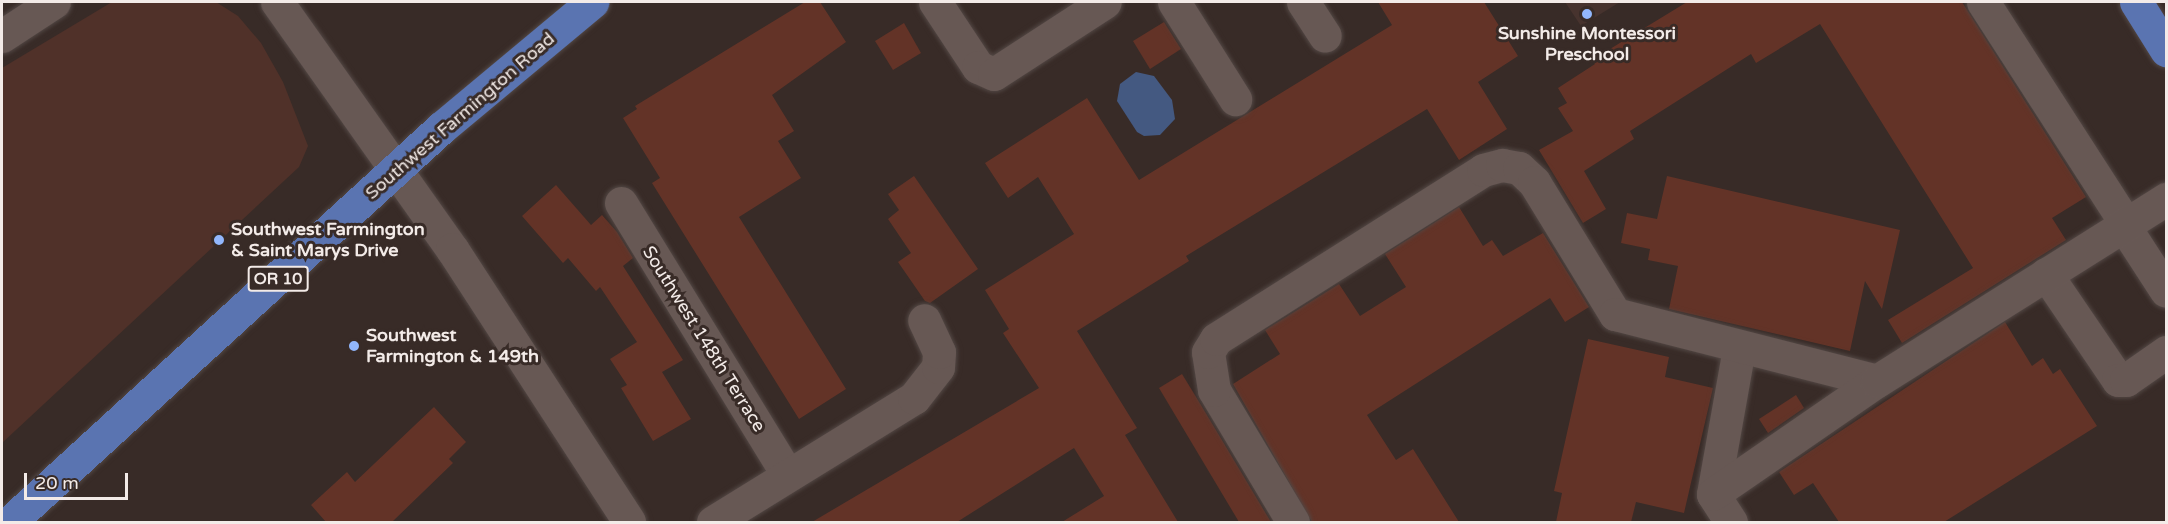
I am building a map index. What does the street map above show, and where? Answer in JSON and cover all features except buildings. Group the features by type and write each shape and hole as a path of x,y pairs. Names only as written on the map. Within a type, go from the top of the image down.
{"main road":[{"name":"Southwest Farmington Road","path":"10,522 441,128 592,2"},
{"path":"2136,2 2166,50"}],"street":[{"path":"2,36 54,2"},
{"path":"277,2 452,249 625,521"},
{"path":"935,2 978,67 994,74 1105,2"},
{"path":"1174,2 1235,99"},
{"path":"1303,2 1325,36"},
{"path":"1983,2 2166,291"},
{"path":"1293,522 1214,390 1208,352 1216,339 1483,170 1502,165 1519,168 1533,182 1615,314 1739,348 1877,381"},
{"path":"1713,494 1877,381 2166,199"},
{"name":"Southwest 148th Terrace","path":"621,203 788,474"},
{"path":"2046,274 2118,380 2126,380 2166,352"},
{"path":"713,522 914,398 932,379 938,367 939,352 924,320"},
{"path":"1731,522 1713,494 1739,348"}],"shaded area":[{"path":"112,2 216,2 238,16 261,43 283,82 308,146 299,167 2,443 2,68"},
{"name":"Sunshine Montessori Preschool","path":"1565,2 1620,2 1581,26"}],"water":[{"path":"1136,72 1154,76 1172,100 1175,119 1160,135 1144,136 1137,132 1117,101 1120,84"}],"place":[{"name":"Sunshine Montessori Preschool","path":"1587,14"},
{"name":"Southwest Farmington & Saint Marys Drive","path":"219,240"},
{"name":"Southwest Farmington & 149th","path":"354,346"}]}
